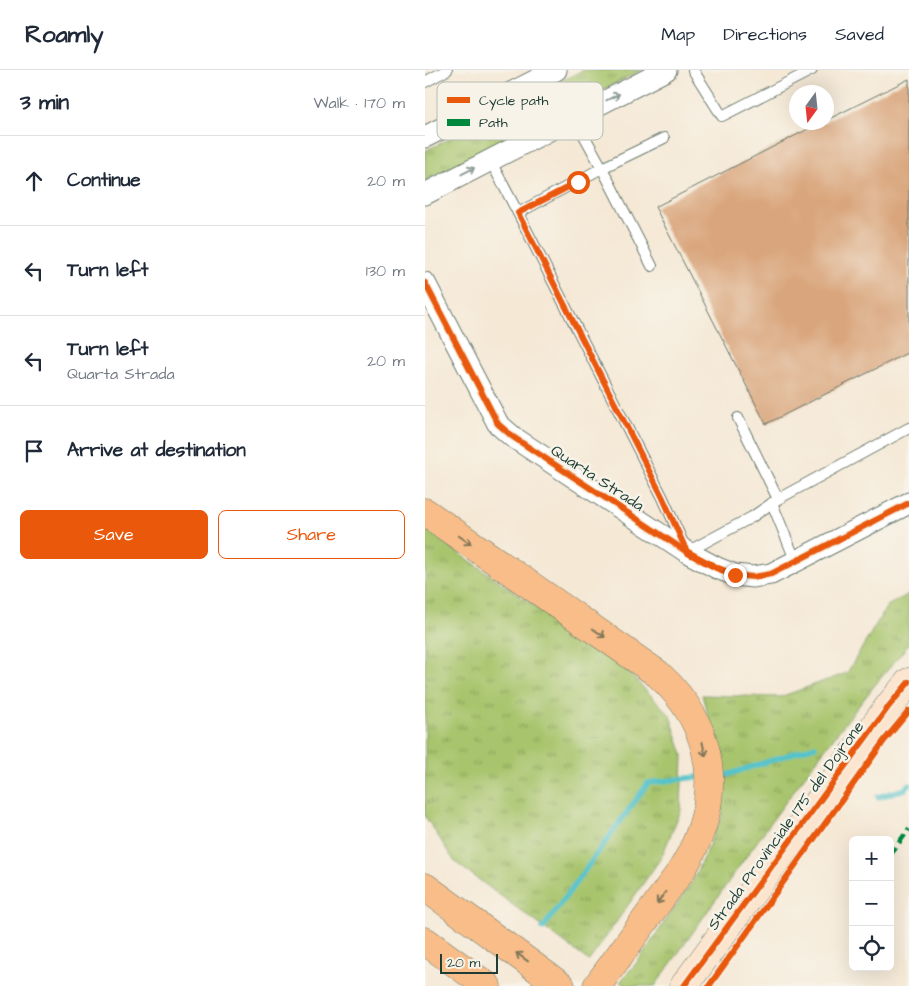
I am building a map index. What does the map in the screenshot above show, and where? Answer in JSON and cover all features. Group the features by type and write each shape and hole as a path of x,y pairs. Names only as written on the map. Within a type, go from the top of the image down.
{"highway":[{"path":"425,512 658,674 674,688 700,730 710,782 708,809 701,832 692,853 681,871 597,986"},
{"path":"425,887 561,986"},
{"path":"425,941 487,986"}],"street":[{"path":"532,82 556,70"},
{"path":"603,102 666,70"},
{"path":"425,136 437,130"},
{"path":"425,194 529,140"},
{"name":"Quarta Strada","path":"425,283 498,424 513,437 687,552 717,568 735,575 753,577 771,574 909,503"},
{"name":"Strada Provinciale 175 del Dojrone","path":"690,978 889,706 909,682"}],"lane":[{"path":"425,82 447,70"},
{"path":"693,70 722,116 812,70"},
{"path":"518,213 602,168 664,138"},
{"path":"587,140 652,266"},
{"path":"489,160 518,213 663,498 687,552 752,517 775,501 909,428"},
{"path":"738,418 775,501 796,562"}],"green space":[{"path":"583,70 642,70 603,90 603,82 560,82"},
{"path":"446,140 505,140 425,181 425,151"},
{"path":"425,529 625,669 670,715 683,755 681,810 661,858 589,961 455,862 425,816"},
{"path":"909,594 909,644 810,769 655,986 628,986 620,982 639,960 693,880 722,816 719,754 702,695 780,697 847,673 887,606"}],"building":[{"path":"909,79 909,352 766,424 655,207 806,130 834,130 834,116"}],"waterway":[{"path":"727,775 815,746"},
{"path":"543,928 648,783 697,777"},
{"path":"878,797 905,789 909,785"}],"marked path":[{"path":"894,850 909,829"}],"cycle path":[{"path":"425,283 498,424 513,437 687,552 717,568 735,575 753,577 771,574 909,503"},
{"path":"684,986 889,706 909,682"},
{"path":"709,986 884,741 909,711"}],"route":[{"path":"578,182 518,213 663,498 687,552 735,575"}]}
